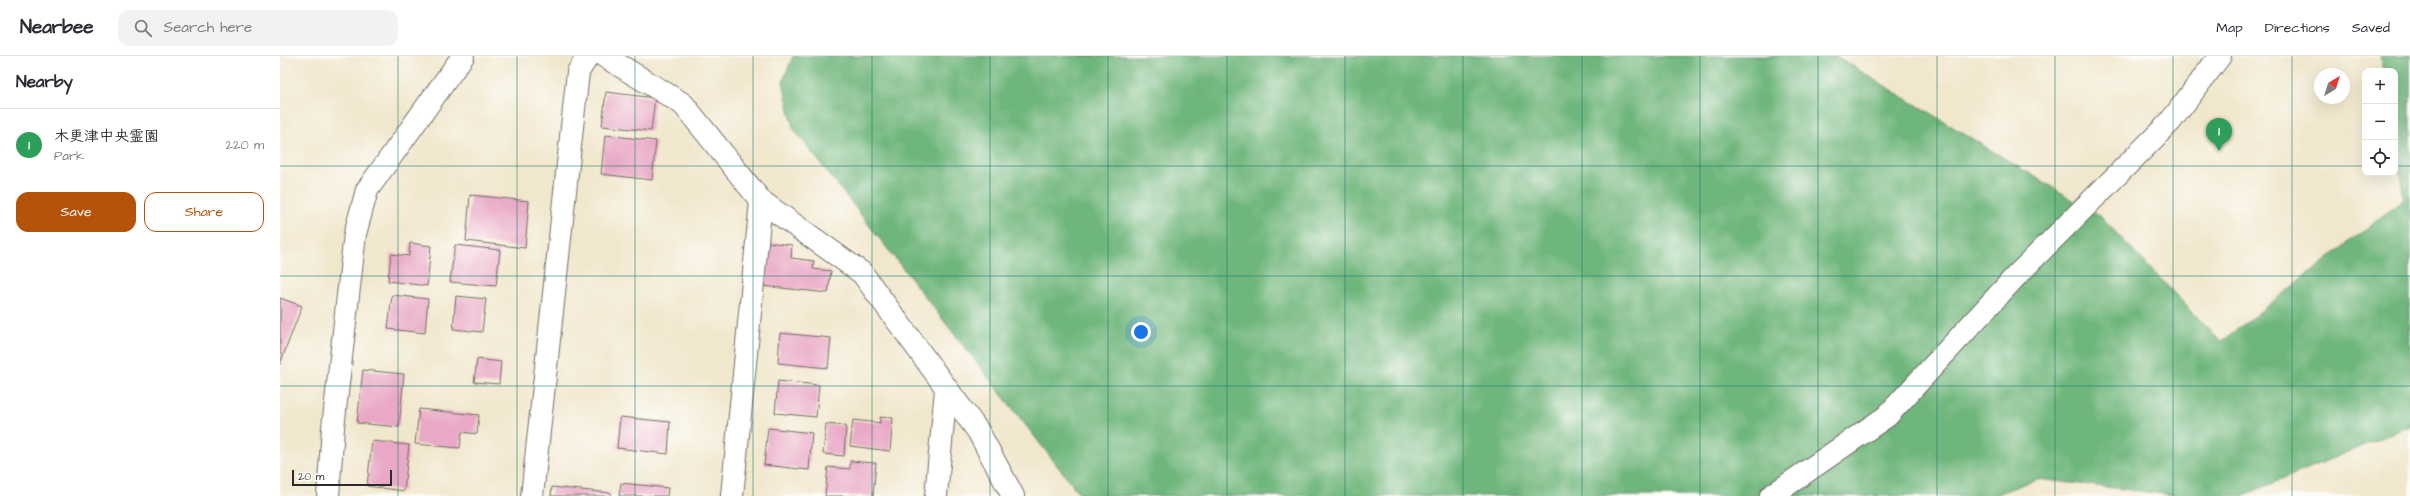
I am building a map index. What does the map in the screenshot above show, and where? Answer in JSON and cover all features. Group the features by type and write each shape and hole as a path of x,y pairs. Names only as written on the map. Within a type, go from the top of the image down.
{"street":[{"path":"328,496 355,234 368,190 463,56"},
{"path":"532,496 578,72 588,56"},
{"path":"604,56 683,104 761,201 862,273 978,431 1013,496"},
{"path":"1771,496 1887,416 2017,275 2170,122 2220,56"},
{"path":"732,496 761,201"},
{"path":"936,496 946,389"}],"green space":[{"path":"793,56 1836,56 2101,217 2221,342 2404,199 2398,162 2398,68 2382,68 2380,56 2410,56 2410,426 2242,496 2181,496 2037,479 1992,496 1081,496 793,128 783,81"}],"building":[{"path":"606,92 655,98 651,131 602,126"},
{"path":"605,135 656,141 652,180 601,174"},
{"path":"470,195 529,201 525,248 466,241"},
{"path":"767,242 792,245 791,258 814,261 813,269 831,271 828,293 762,286"},
{"path":"410,243 431,246 427,286 388,281 391,254 409,256"},
{"path":"455,245 500,250 496,286 450,282"},
{"path":"392,295 428,299 425,333 388,329"},
{"path":"456,296 486,299 482,332 453,329"},
{"path":"280,298 302,306 280,364"},
{"path":"780,333 831,338 828,368 778,363"},
{"path":"477,359 501,362 499,384 474,382"},
{"path":"363,370 404,374 399,427 357,423"},
{"path":"778,381 819,385 816,417 775,413"},
{"path":"419,409 479,415 477,434 462,432 460,448 415,444"},
{"path":"620,417 670,422 668,454 617,448"},
{"path":"880,417 893,418 890,451 850,446 853,420 880,423"},
{"path":"826,424 846,426 844,456 823,454"},
{"path":"768,428 812,433 809,470 764,465"},
{"path":"372,441 409,445 404,491 367,486"},
{"path":"850,461 876,463 873,496 825,496 828,467 850,469"},
{"path":"621,483 668,488 667,496 619,496"},
{"path":"552,487 611,493 611,496 551,496"}],"place":[{"name":"木更津中央霊園","path":"2219,151"}]}
